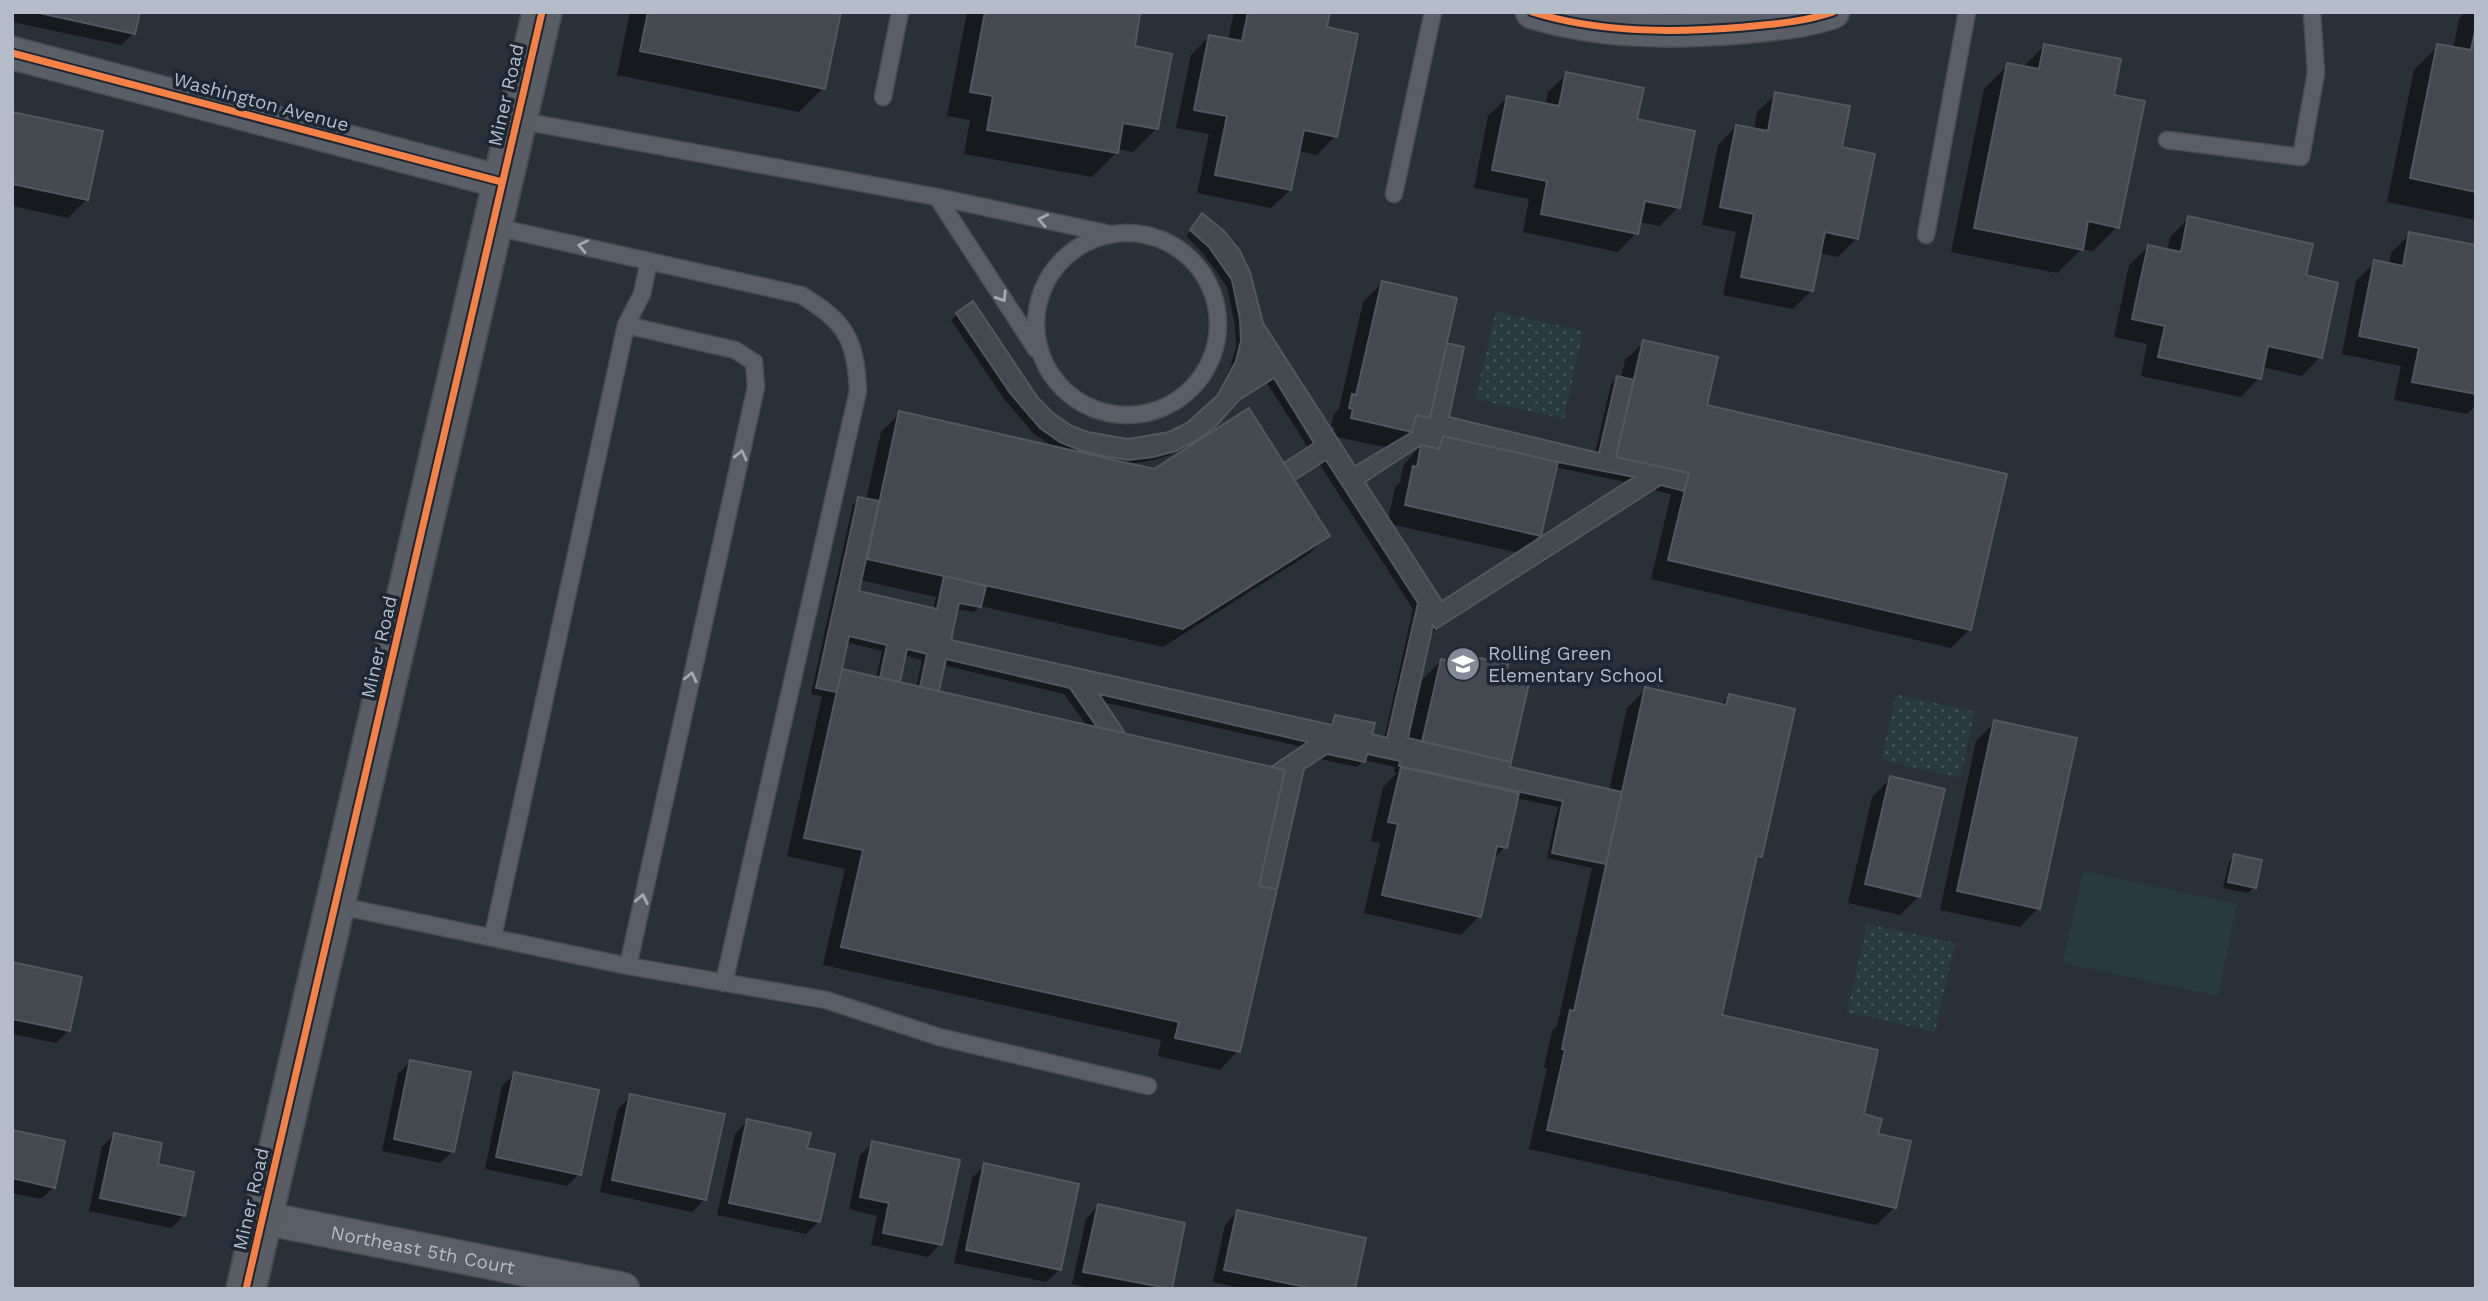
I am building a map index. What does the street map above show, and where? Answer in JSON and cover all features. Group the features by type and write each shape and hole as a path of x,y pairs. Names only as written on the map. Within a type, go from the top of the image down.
{"street":[{"name":"Miner Road","path":"246,1289 542,12"},
{"path":"1532,12 1616,28 1689,31 1794,22 1833,12"},
{"name":"Washington Avenue","path":"12,53 502,182"},
{"name":"Northeast 5th Court","path":"262,1218 623,1289"}],"lane":[{"path":"883,97 900,12"},
{"path":"1394,194 1433,12"},
{"path":"1926,235 1968,12"},
{"path":"2167,141 2301,157 2316,73 2312,12"},
{"path":"517,120 937,197 1110,234 1141,234 1171,244 1196,264 1212,291 1218,323 1213,354 1198,382 1174,403 1144,415 1113,415 1082,405 1058,385 937,197"},
{"path":"491,226 801,295 827,310 846,333 857,361 858,391 724,984"},
{"path":"1041,358 1035,326 1038,301 1048,277 1064,257 1085,243 1110,234"},
{"path":"493,936 626,325 642,293 649,261"},
{"path":"626,325 735,350 754,362 756,387 628,966"},
{"path":"335,905 628,966 825,1000 939,1037 1148,1086"}],"green space":[{"path":"1496,311 1583,331 1564,419 1475,399"},
{"path":"1896,694 1975,712 1960,778 1881,760"},
{"path":"2083,871 2237,904 2218,996 2063,963"},
{"path":"1867,924 1955,943 1935,1032 1847,1012"}],"building":[{"path":"35,12 140,12 135,34"},
{"path":"648,12 841,12 825,89 640,51"},
{"path":"985,12 1140,14 1135,46 1172,54 1158,129 1123,123 1118,153 987,130 993,96 970,92"},
{"path":"1248,12 1330,12 1327,27 1358,34 1337,137 1304,130 1291,190 1215,175 1227,116 1194,110 1209,35 1242,41"},
{"path":"2476,26 2476,192 2410,178 2437,44 2471,50"},
{"path":"2044,44 2121,59 2114,95 2145,101 2119,228 2088,221 2083,250 1974,228 2007,63 2039,69"},
{"path":"1566,72 1644,88 1637,119 1695,131 1680,208 1645,201 1638,234 1541,214 1547,181 1492,170 1507,96 1559,106"},
{"path":"1775,92 1850,106 1842,147 1875,154 1858,239 1825,232 1813,291 1741,277 1754,214 1720,207 1736,125 1768,131"},
{"path":"12,112 103,131 88,200 12,184"},
{"path":"1202,213 1224,231 1240,251 1250,272 1263,323 1355,466 1412,432 1416,415 1430,418 1447,343 1464,347 1449,417 1599,453 1617,376 1634,380 1616,457 1689,473 1684,491 1661,485 1436,629 1433,625 1408,738 1511,762 1510,767 1622,792 1606,864 1552,853 1563,801 1399,766 1400,761 1367,754 1365,762 1327,754 1304,769 1277,889 1259,886 1285,770 1271,767 1308,742 1099,694 1125,733 1097,727 1070,688 946,659 939,691 920,687 927,654 907,649 900,682 880,678 887,645 849,636 837,692 816,688 858,497 879,501 859,591 937,609 944,576 986,586 981,607 959,603 951,640 1332,725 1335,715 1375,723 1372,734 1387,738 1418,603 1326,460 1295,480 1289,471 1284,463 1314,443 1274,378 1239,400 1216,426 1176,451 1128,460 1105,456 1060,442 1040,428 1010,393 956,313 973,301 1038,398 1070,425 1088,432 1128,439 1169,432 1187,423 1217,396 1236,361 1241,341 1240,319 1232,280 1209,247 1190,230","holes":["1443,436 1634,477 1442,601 1365,482 1421,445 1439,449"]},
{"path":"2188,216 2313,244 2306,275 2338,283 2322,358 2268,346 2261,379 2158,357 2165,326 2132,319 2148,245 2181,252"},
{"path":"2409,232 2476,245 2476,394 2412,382 2419,348 2359,336 2374,260 2403,266"},
{"path":"1382,281 1457,298 1430,418 1416,415 1412,432 1351,418 1353,409 1349,408 1352,394 1356,395"},
{"path":"1643,340 1718,357 1707,405 2007,474 1971,630 1668,560 1689,473 1616,457"},
{"path":"1249,408 1330,536 1183,629 867,559 899,411 1154,469"},
{"path":"1443,436 1558,462 1541,536 1405,505 1413,466 1417,467 1421,445 1439,449"},
{"path":"1466,655 1508,664 1506,674 1530,679 1511,762 1422,742 1441,659 1465,664"},
{"path":"842,669 1285,770 1259,886 1277,889 1240,1052 1175,1038 1179,1022 841,947 863,850 804,838"},
{"path":"1645,687 1726,705 1729,694 1795,709 1762,857 1757,856 1722,1015 1878,1050 1864,1114 1882,1119 1878,1134 1911,1141 1896,1208 1547,1130 1565,1050 1562,1049 1570,1010 1574,1011"},
{"path":"1994,720 2077,738 2040,909 1957,891"},
{"path":"1401,767 1519,793 1507,848 1497,846 1481,917 1382,895 1398,824 1388,822"},
{"path":"1890,776 1945,789 1920,897 1865,884"},
{"path":"2234,854 2262,860 2256,888 2228,882"},
{"path":"12,962 82,977 70,1031 12,1019"},
{"path":"410,1060 471,1072 454,1152 394,1139"},
{"path":"514,1072 599,1090 581,1175 496,1157"},
{"path":"630,1094 725,1114 706,1200 612,1180"},
{"path":"747,1119 811,1133 807,1148 835,1154 820,1222 729,1203"},
{"path":"12,1130 65,1141 55,1188 12,1178"},
{"path":"114,1133 162,1143 158,1164 194,1172 185,1216 100,1198"},
{"path":"872,1141 960,1160 942,1245 883,1233 889,1203 860,1197"},
{"path":"984,1163 1079,1184 1061,1270 966,1250"},
{"path":"1098,1204 1185,1223 1172,1289 1083,1272"},
{"path":"1237,1210 1366,1238 1355,1289 1315,1289 1224,1270"}],"cycle path":[{"path":"246,1289 542,12"},
{"path":"1532,12 1584,24 1637,30 1766,25 1833,12"},
{"path":"12,53 502,182"}],"place":[{"name":"Rolling Green Elementary School","path":"1463,664"}]}
